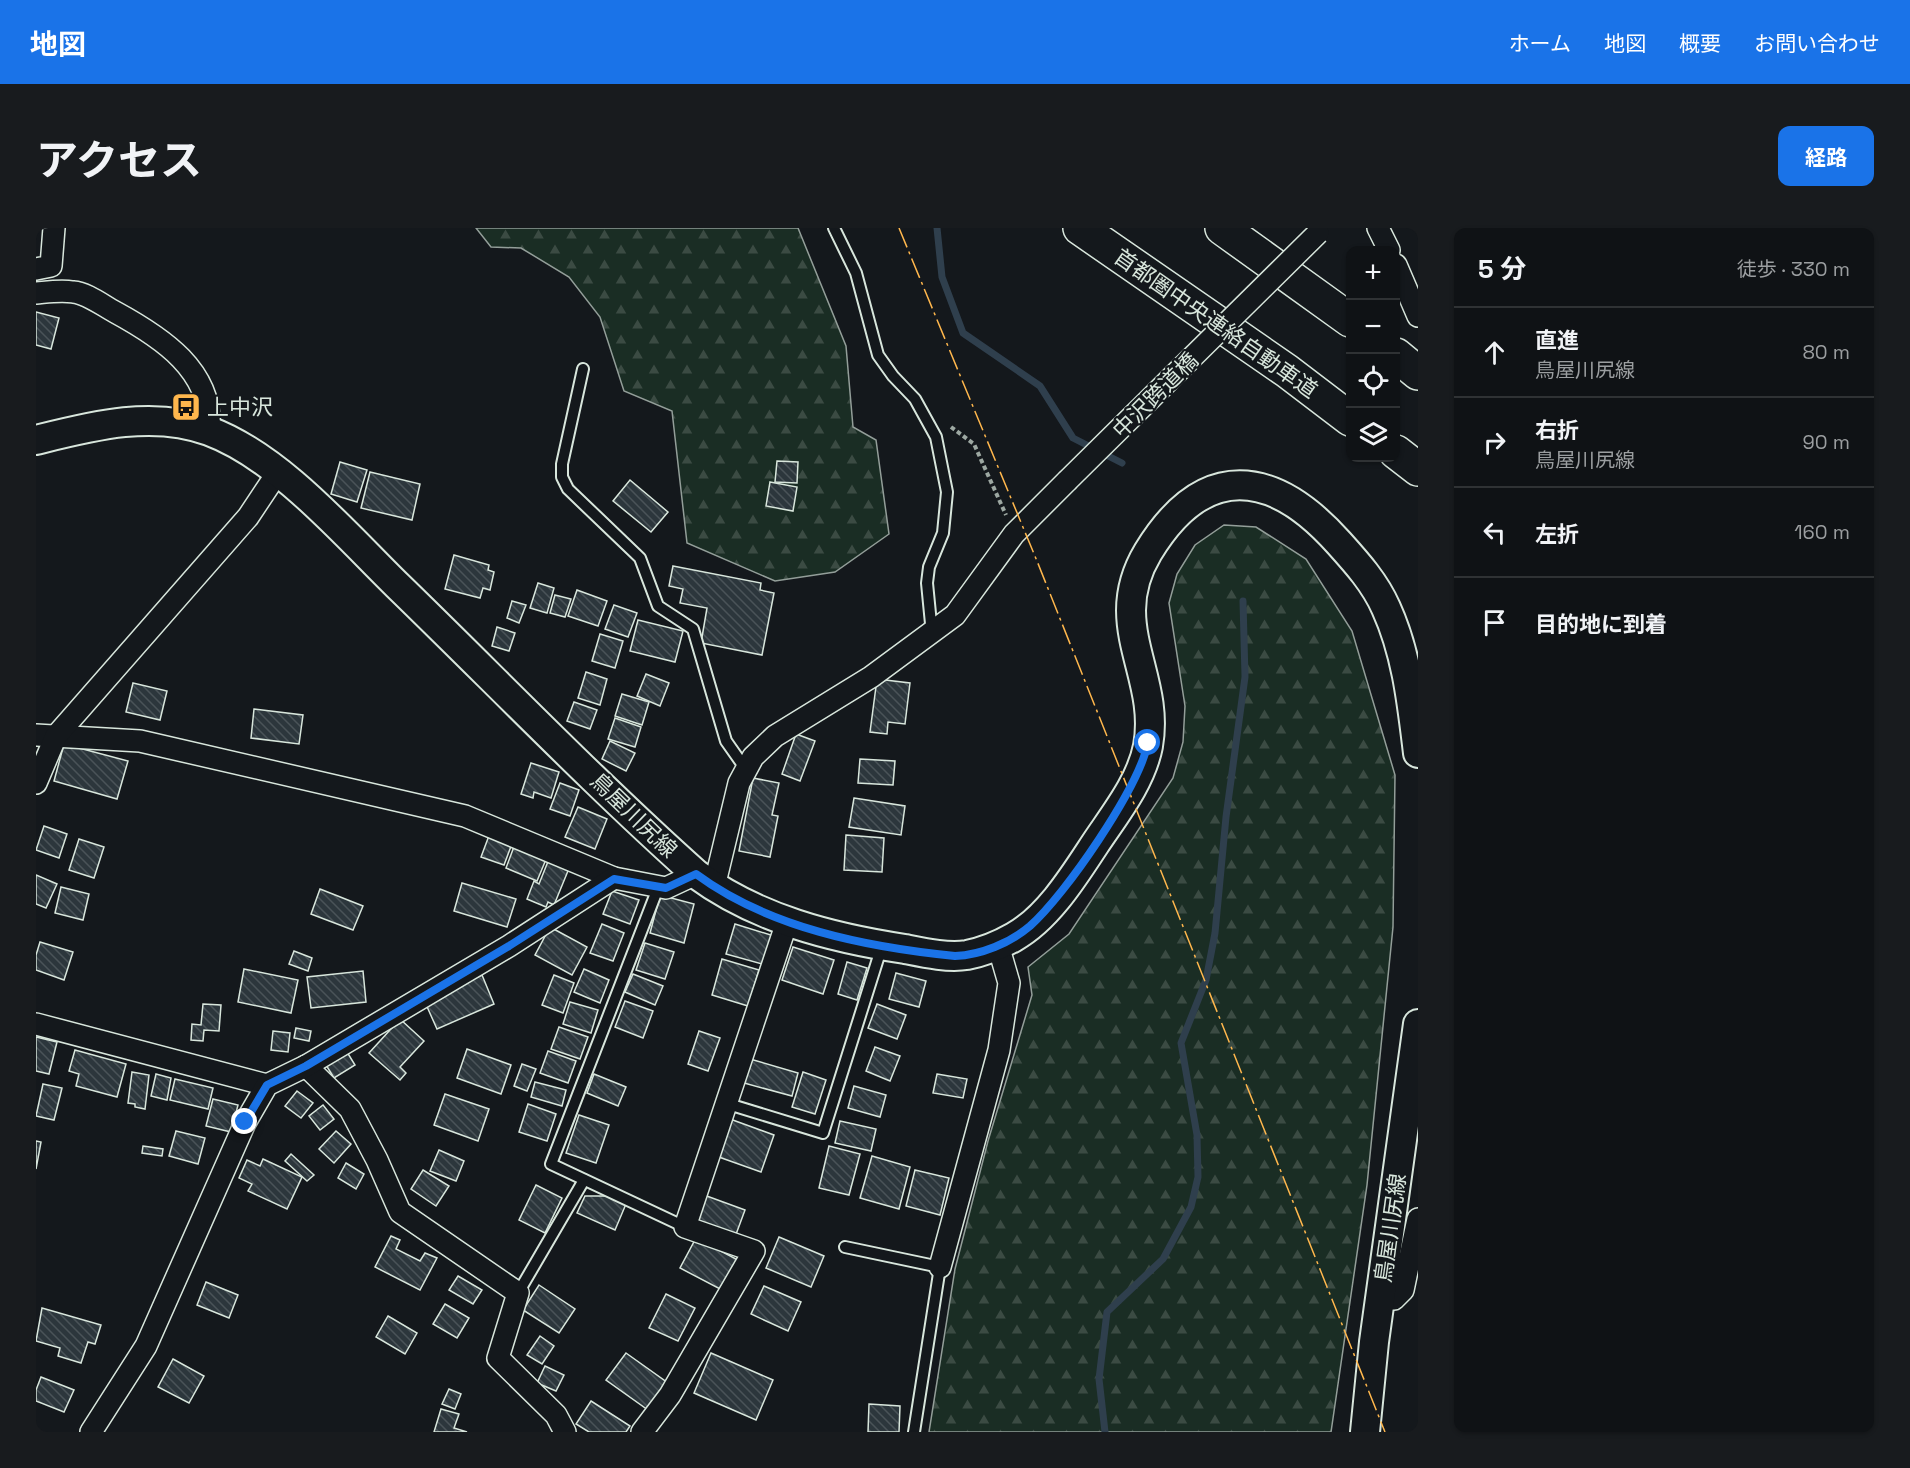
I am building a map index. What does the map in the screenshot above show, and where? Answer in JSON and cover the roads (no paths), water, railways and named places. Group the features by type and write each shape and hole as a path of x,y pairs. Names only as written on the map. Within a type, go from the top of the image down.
{"highway":[{"name":"首都圏中央連絡自動車道","path":"1080,228 1287,371 1346,416"},
{"path":"1222,228 1346,317"},
{"path":"1400,359 1418,373"},
{"path":"1400,456 1418,469"}],"main road":[{"name":"鳥屋川尻線","path":"36,440 73,431 138,421 172,423 209,431 238,444 278,472 705,881 787,922 882,946 966,956 998,945 1023,931 1044,912 1111,820 1142,766 1148,743 1147,698 1130,624 1132,591 1140,567 1161,533 1190,505 1214,490 1241,484 1280,493 1310,514 1365,573 1386,606 1399,640 1409,684 1418,753"},
{"name":"鳥屋川尻線","path":"1365,1432 1380,1299 1418,1023"}],"street":[{"path":"36,269 51,266 54,228"},
{"path":"1378,228 1387,246"},
{"name":"中沢跨道橋","path":"745,768 775,736 871,677 932,634 963,607 1014,534 1321,230"},
{"path":"1400,276 1418,316"},
{"path":"36,293 80,293 161,340 186,363 204,392 211,410 209,431"},
{"path":"36,783 46,736 248,517 278,472"},
{"path":"46,736 140,741 465,816 614,879 658,888 705,881 745,768"},
{"path":"91,1432 146,1346 245,1122 267,1085 306,1066 499,952 614,879"},
{"path":"642,1432 670,1395 754,1251 686,1227 724,1103 787,922"},
{"path":"940,1267 999,1050 1009,982 998,945"},
{"path":"36,1024 267,1085"},
{"path":"306,1066 350,1108 400,1212 518,1293 498,1358 556,1415 565,1432"},
{"path":"1380,1299 1394,1299 1403,1290 1418,1219"}],"lane":[{"path":"834,228 856,273 878,355 928,418 936,437 947,492 943,533 929,567 927,583 932,634"},
{"path":"583,369 562,464 562,477 568,489 640,558 658,606 693,629 726,741 745,768"},
{"path":"658,888 551,1164 686,1227"},
{"path":"724,1103 823,1133 882,946"},
{"path":"518,1293 584,1180"},
{"path":"845,1247 940,1267 914,1432"}],"waterway":[{"path":"937,228 942,277 963,333 1040,386 1073,438 1122,463"},
{"path":"1105,1432 1099,1379 1107,1312 1163,1259 1191,1207 1198,1177 1197,1135 1181,1043 1206,980 1215,933 1226,817 1245,677 1243,601"}],"place":[{"name":"上中沢","path":"186,407"}]}
